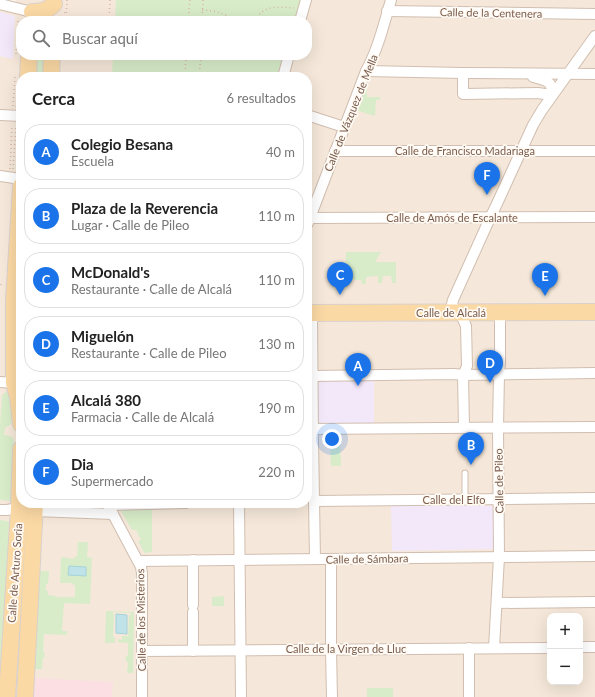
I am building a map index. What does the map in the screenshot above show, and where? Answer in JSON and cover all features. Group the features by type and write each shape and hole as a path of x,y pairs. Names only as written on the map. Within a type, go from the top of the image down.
{"main road":[{"path":"32,11 45,11 58,1"},
{"path":"54,16 58,1"},
{"path":"28,72 29,60"},
{"path":"51,72 52,60"},
{"path":"13,178 16,196"},
{"path":"16,260 7,294 16,343"},
{"name":"Calle de Alcalá","path":"312,313 595,312"},
{"path":"16,355 12,382 16,392"},
{"name":"Calle de Arturo Soria","path":"8,697 19,508"},
{"name":"Calle de Arturo Soria","path":"25,697 35,508"}],"street":[{"name":"Calle de Vázquez de Mella","path":"312,211 366,71 377,48 390,0"},
{"path":"0,4 32,11"},
{"path":"302,16 305,5"},
{"name":"Calle de la Centenera","path":"387,11 595,14"},
{"path":"464,428 463,375 467,366 466,326 464,320 452,304 453,300 533,125 551,96 595,36"},
{"path":"285,72 288,60"},
{"path":"366,71 567,75 595,74"},
{"path":"462,73 463,94 538,93 551,96"},
{"path":"521,74 549,83 552,88 551,96"},
{"path":"0,114 16,119"},
{"path":"312,117 344,127"},
{"name":"Calle de Francisco Madariaga","path":"335,151 595,151"},
{"name":"Calle de Amós de Escalante","path":"312,221 595,217"},
{"name":"Calle de Pileo","path":"494,648 500,557 498,428 500,313"},
{"path":"312,376 595,373"},
{"path":"312,429 595,427"},
{"path":"312,465 315,559"},
{"name":"Calle del Elfo","path":"314,501 595,498"},
{"path":"0,510 19,508"},
{"name":"Calle de los Misterios","path":"110,508 141,566 143,651 142,697"},
{"path":"239,508 241,697"},
{"name":"Calle de Sámbara","path":"139,561 595,556"},
{"path":"331,559 332,697"},
{"path":"193,560 193,651"},
{"path":"497,604 595,602"},
{"path":"583,647 595,647"},
{"path":"469,648 469,697"},
{"name":"Calle de la Virgen de Lluc","path":"143,651 547,648"}],"lane":[{"path":"465,473 465,500"}],"path":[{"path":"108,16 110,0"},
{"path":"188,16 190,0"},
{"path":"202,16 203,0"},
{"path":"58,1 64,16"},
{"path":"259,16 261,13 273,7 305,5"},
{"path":"202,10 218,12 227,16"},
{"path":"185,72 186,60"},
{"path":"199,72 201,60"},
{"path":"13,178 16,119"},
{"path":"13,178 16,119"}],"shaded area":[{"path":"0,0 15,2 16,0 595,0 595,697 0,697"},
{"path":"0,12 15,16 13,59 0,56"},
{"path":"321,381 374,381 374,424 318,424 318,385"},
{"path":"391,506 494,506 495,549 392,551"},
{"path":"34,678 113,682 112,697 33,697"}],"green space":[{"path":"116,0 302,0 297,16 115,16"},
{"path":"37,60 44,60 43,72 36,72"},
{"path":"113,60 284,60 280,72 112,72"},
{"path":"367,85 367,97 380,97 380,100 376,100 375,116 357,110"},
{"path":"346,252 381,252 375,262 396,262 396,283 392,283 391,276 383,276 382,283 378,283 378,276 366,277 366,284 362,284 361,280 352,280 352,283 345,283"},
{"path":"6,392 9,395 12,422 5,428 4,435 12,437 14,441 11,501 0,500 0,426 2,395"},
{"path":"330,437 340,437 341,466 331,466"},
{"path":"122,509 152,509 152,552 144,552 138,541 141,540 136,530 132,530 121,511"},
{"path":"0,520 7,521 9,524 0,697"},
{"path":"78,542 88,542 87,557 92,558 90,604 64,603 62,631 67,631 67,635 44,634 43,652 45,652 45,658 43,658 42,669 34,669 39,571 49,571 48,584 46,584 46,591 48,591 48,595 56,597 74,597 75,585 72,583 60,582 61,558 74,559 74,557 77,556"},
{"path":"224,596 224,606 212,606 212,597"},
{"path":"106,611 134,612 133,673 127,673 128,662 125,661 126,656 128,655 128,643 118,642 118,639 122,640 122,636 128,636 129,615 131,615 131,613 113,612 113,637 115,638 115,643 105,643"},
{"path":"367,688 393,688 393,697 367,697"}],"water":[{"path":"69,566 86,567 86,576 68,575"},
{"path":"116,614 127,615 127,634 116,633"}],"place":[{"name":"Dia","path":"487,195"},
{"name":"McDonald's","path":"340,295"},
{"name":"Alcalá 380","path":"545,296"},
{"name":"Miguelón","path":"490,383"},
{"name":"Colegio Besana","path":"358,386"},
{"name":"Plaza de la Reverencia","path":"471,465"}]}
